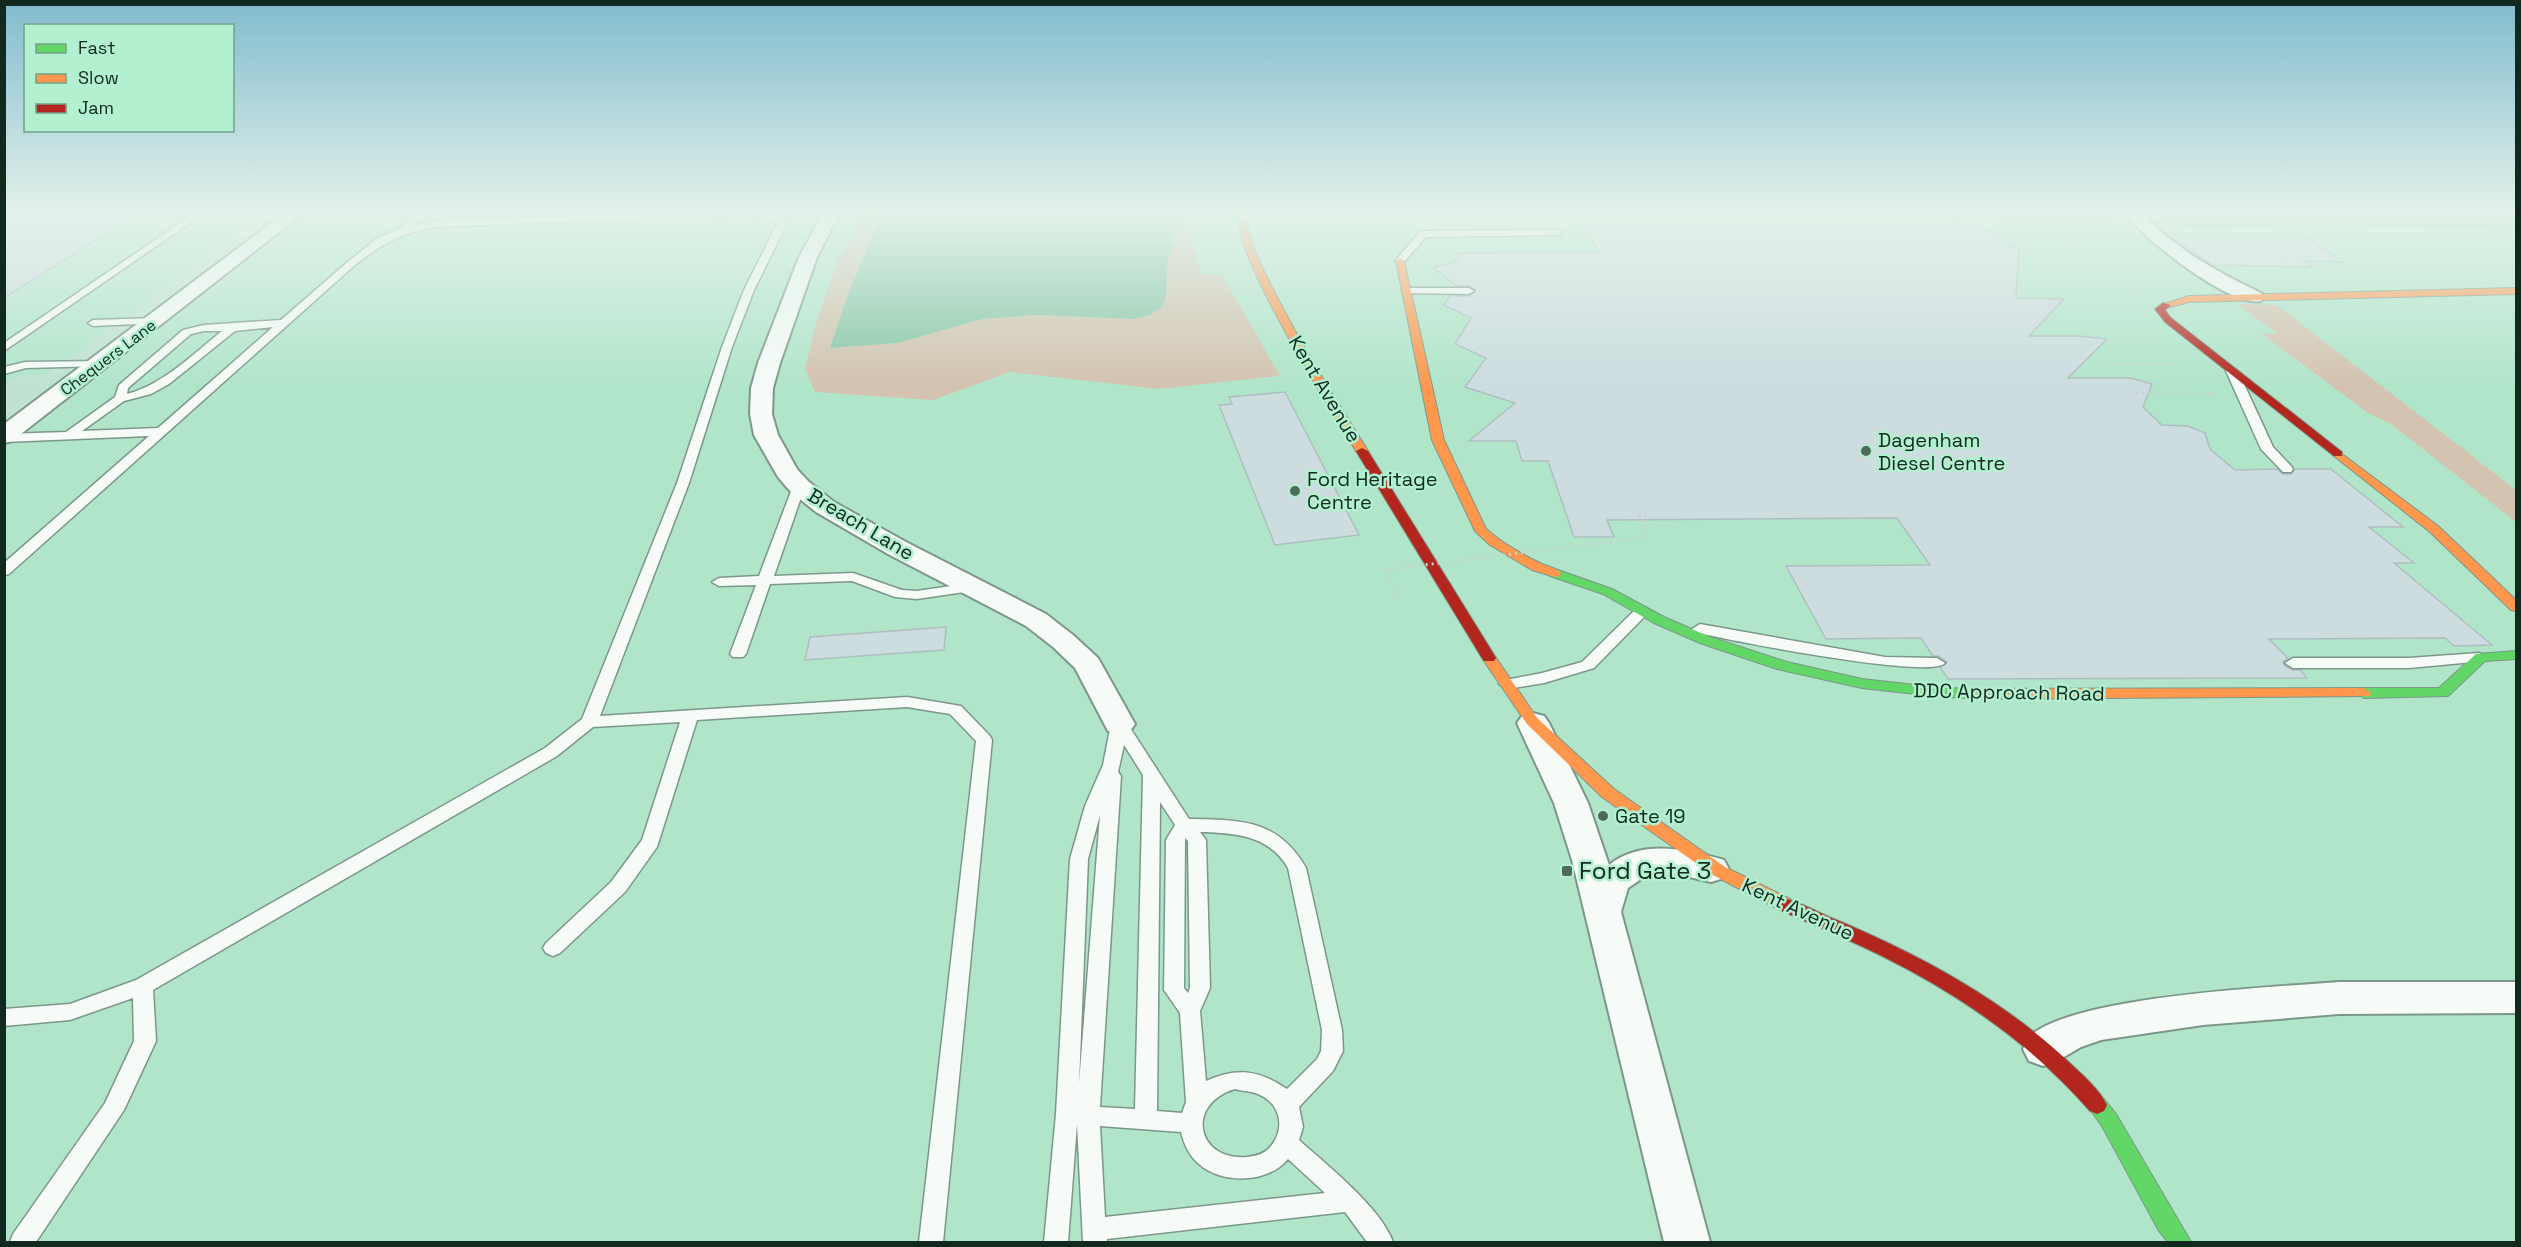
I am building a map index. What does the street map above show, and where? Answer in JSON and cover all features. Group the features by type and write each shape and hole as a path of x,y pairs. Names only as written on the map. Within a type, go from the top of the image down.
{"street":[{"name":"Chequers Lane","path":"4,437 222,270"},
{"name":"Breach Lane","path":"803,270 762,388 761,414 766,435 787,472 825,507 1036,620 1064,640 1088,664 1119,724"},
{"name":"Kent Avenue","path":"1259,270 1282,318 1427,560 1532,721 1608,793 1719,871 1794,909 1902,957 1982,1005 2043,1049 2083,1088 2109,1120 2167,1224 2180,1242"},
{"name":"DDC Approach Road","path":"1402,270 1438,440 1481,531 1522,560 1549,572 1600,588 1667,624 1748,656 1821,675 1896,688 1951,694 2443,693 2481,657"},
{"path":"2205,270 2222,282 2254,297"},
{"path":"2517,291 2180,300 2171,302 2160,309 2168,320 2434,529 2517,607"},
{"path":"4,419 30,418"},
{"path":"2481,657 2517,655"},
{"path":"1532,721 1571,803 1590,860 1603,918 1688,1242"},
{"path":"1603,918 1604,899 1610,884 1635,865 1665,860 1689,862 1719,871"},
{"path":"2043,1049 2067,1035 2101,1024 2203,1009 2339,998 2517,998"}],"lane":[{"path":"4,348 117,270"},
{"path":"4,571 346,270"},
{"path":"4,1018 70,1012 142,986 551,752 589,723 683,483 727,347 758,270"},
{"path":"1407,291 1469,291"},
{"path":"93,323 156,321"},
{"path":"120,399 123,387 187,332 204,328 286,323"},
{"path":"68,436 120,399 147,392 165,382 230,328"},
{"path":"4,357 25,365"},
{"path":"4,371 25,365 100,364"},
{"path":"2232,370 2267,449 2287,469"},
{"path":"4,437 160,432"},
{"path":"738,654 761,586 766,580 800,486"},
{"path":"719,582 853,578 900,594 917,596 971,587"},
{"path":"1507,684 1544,678 1588,665 1642,611"},
{"path":"1667,624 1885,662 1938,663"},
{"path":"2293,663 2409,663 2481,657"},
{"path":"589,723 908,702 955,710 984,741 931,1242"},
{"path":"553,948 618,887 651,842 690,716"},
{"path":"1119,724 1112,765 1094,806 1079,859 1078,1114 1095,1236 1350,1201"},
{"path":"1119,724 1184,825"},
{"path":"1146,1119 1152,775"},
{"path":"1184,825 1175,840 1174,990 1190,1011 1192,1138 1200,1151 1212,1162 1228,1168 1246,1169 1263,1165 1277,1156 1287,1143 1292,1130 1292,1117 1287,1104 1278,1093 1266,1084 1250,1080 1235,1080 1219,1084 1206,1092 1193,1113"},
{"path":"1184,825 1243,827 1285,847 1298,868 1332,1030 1332,1051 1325,1065 1287,1104"},
{"path":"22,1242 113,1110 146,1041 142,986"},
{"path":"1078,1114 1146,1119 1193,1113"},
{"path":"1056,1242 1078,1114"},
{"path":"1287,1143 1350,1201 1381,1242"}],"path":[{"path":"2105,270 2137,296"},
{"path":"2108,342 2162,342"},
{"path":"2104,364 2190,364"},
{"path":"2136,393 2228,393"},
{"path":"1399,600 1384,570 1648,537 1639,516 1650,516"}],"shaded area":[{"path":"4,270 188,270 46,375 24,375 5,382"},
{"path":"237,270 835,270 816,323 1198,345 1203,276 1201,270 2516,270 2516,1242 5,1242 4,442 15,442"},
{"path":"835,270 858,270 830,348 898,343 982,319 1037,315 1134,319 1150,315 1166,294 1167,270 1201,270 1203,275 1222,275 1280,376 1158,389 1010,372 933,400 815,392 805,369 816,323"},
{"path":"858,270 1167,270 1163,306 1150,315 1134,319 1037,315 982,319 898,343 830,348"},
{"path":"2237,304 2277,305 2516,490 2516,522 2391,424 2368,413 2262,334 2277,333"}],"building":[{"path":"4,270 48,270 4,298"},
{"name":"Dagenham Diesel Centre","path":"1436,270 2018,270 2016,298 2064,299 2029,336 2080,336 2107,339 2068,378 2131,378 2152,384 2143,407 2162,425 2188,426 2205,433 2210,449 2235,470 2277,469 2283,474 2291,474 2295,469 2331,469 2403,527 2369,527 2414,563 2394,563 2492,645 2454,646 2445,638 2269,639 2288,658 2283,662 2284,665 2292,670 2300,670 2307,678 1948,679 1940,667 1947,662 1938,656 1933,656 1921,638 1826,639 1786,566 1930,565 1897,518 1607,520 1614,537 1574,537 1548,461 1522,461 1516,441 1469,441 1515,403 1465,387 1486,358 1455,344 1471,318 1444,305 1450,296 1469,296 1476,290 1469,286 1457,286"},
{"name":"Ford Heritage Centre","path":"1285,392 1359,535 1275,545 1219,405 1232,404 1229,397"},
{"path":"946,627 944,650 805,660 810,637"}],"traffic: fast":[{"path":"1555,573 1608,592 1659,620 1743,654 1822,676 1862,683 1943,693 1983,694"},
{"path":"2364,693 2443,693 2481,657 2516,655"},
{"path":"2097,1105 2109,1120 2167,1224 2180,1242"}],"traffic: slow":[{"path":"1260,270 1288,328 1362,451"},
{"path":"1402,270 1438,440 1481,531 1494,542 1537,567 1555,573"},
{"path":"2166,305 2189,299 2516,291"},
{"path":"2338,454 2434,529 2516,607"},
{"path":"1489,658 1532,721 1608,793 1719,871 1784,904"},
{"path":"1983,694 2364,693"}],"traffic: jam":[{"path":"2166,305 2160,309 2168,320 2338,454"},
{"path":"1362,451 1489,658"},
{"path":"1784,904 1901,957 1981,1004 2032,1041 2078,1083 2097,1105"}],"place":[{"name":"Dagenham Diesel Centre","path":"1866,451"},
{"name":"Ford Heritage Centre","path":"1295,491"},
{"name":"Gate 19","path":"1603,816"},
{"name":"Ford Gate 3","path":"1567,871"}]}
